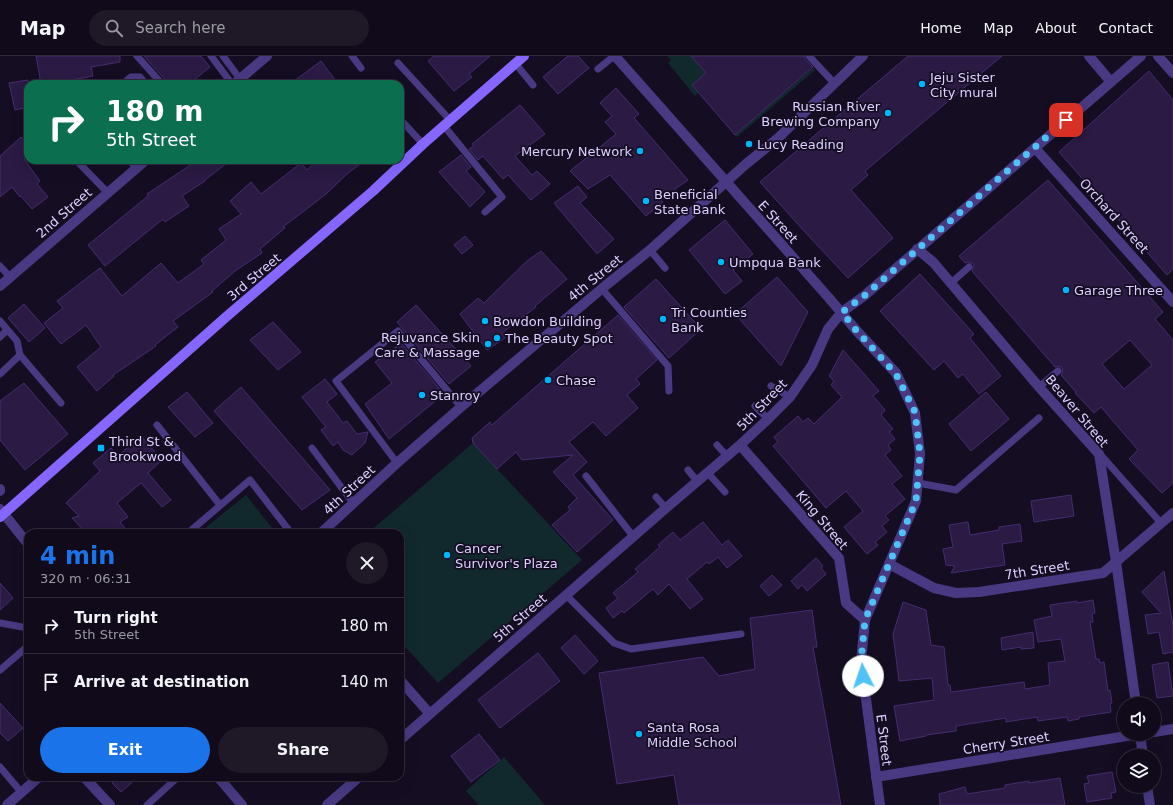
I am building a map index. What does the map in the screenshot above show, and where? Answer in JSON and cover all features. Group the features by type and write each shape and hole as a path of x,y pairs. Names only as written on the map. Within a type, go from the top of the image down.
{"main road":[{"name":"3rd Street","path":"404,162 519,59"},
{"name":"3rd Street","path":"1,514 226,317 373,191 402,164"}],"street":[{"path":"237,80 267,56"},
{"name":"E Street","path":"615,56 896,374 915,412 920,454 916,501 865,620 861,661 880,805"},
{"name":"4th Street","path":"325,529 461,407 602,288 650,250 746,164 777,139 863,56"},
{"path":"1089,56 1111,82"},
{"name":"5th Street","path":"404,737 768,419 790,397 812,365 828,329 842,312 864,296 1141,56"},
{"path":"1158,56 1173,73"},
{"name":"Orchard Street","path":"1034,148 1172,298"},
{"name":"2nd Street","path":"0,286 142,164"},
{"name":"Beaver Street","path":"917,249 933,262 1099,454 1135,697"},
{"name":"King Street","path":"740,445 839,558 846,603 865,620"},
{"name":"7th Street","path":"889,564 934,588 956,593 979,592 1103,573 1173,512"},
{"path":"1,514 24,540"},
{"path":"404,685 430,714"},
{"path":"1161,731 1173,729"},
{"name":"Cherry Street","path":"876,777 1117,738"},
{"path":"8,805 35,781"},
{"path":"88,781 110,805"},
{"path":"221,781 242,805"},
{"path":"327,805 354,781"},
{"path":"1148,793 1150,805"}],"lane":[{"path":"137,56 158,80"},
{"path":"211,56 233,80"},
{"path":"223,56 234,80"},
{"path":"352,56 361,68"},
{"path":"598,70 615,56"},
{"path":"809,56 834,83"},
{"path":"519,59 533,84"},
{"path":"398,63 447,123 502,197 485,212"},
{"path":"128,80 131,77 140,77 143,80"},
{"path":"404,123 423,144"},
{"path":"80,164 108,193"},
{"path":"133,164 137,168"},
{"path":"650,250 665,268"},
{"path":"0,266 10,278"},
{"path":"951,283 969,267"},
{"path":"602,288 668,366 669,391"},
{"path":"0,321 17,341 20,355 60,403"},
{"path":"0,336 7,330"},
{"path":"397,463 336,381 398,331 461,407"},
{"path":"0,374 20,355"},
{"path":"1040,387 1058,371"},
{"path":"771,386 790,397"},
{"path":"755,406 768,419"},
{"path":"918,483 956,490 1039,418"},
{"path":"157,425 220,505"},
{"path":"717,445 727,456"},
{"path":"312,448 353,503"},
{"path":"1099,454 1161,523"},
{"path":"688,470 697,481"},
{"path":"707,472 724,492"},
{"path":"586,476 633,536"},
{"path":"193,529 250,480 288,529"},
{"path":"656,497 666,508"},
{"path":"566,595 614,643 631,649 741,634"},
{"path":"0,623 24,627"},
{"path":"0,670 24,649"},
{"path":"0,767 22,793"},
{"path":"147,805 174,781"}],"green space":[{"path":"667,56 691,56 706,73 692,85 698,93 695,96 668,63 671,60"},
{"path":"813,68 815,70 737,137 735,135"},
{"path":"473,443 582,560 438,683 404,645 404,529 373,529"},
{"path":"246,495 273,529 204,529"},
{"path":"504,757 545,805 479,805 466,791"}],"building":[{"path":"36,56 120,56 120,62 91,67 93,76 72,80 40,80"},
{"path":"144,56 201,56 210,67 194,80 165,80"},
{"path":"434,56 490,56 469,74 472,77 454,91 428,61"},
{"path":"568,56 578,56 589,68 558,94 543,77"},
{"path":"691,56 804,56 813,67 735,135 692,85 706,73"},
{"path":"908,56 1002,56 865,171 868,175 851,190 893,238 848,278 760,182"},
{"path":"321,61 335,80 295,80"},
{"path":"1149,71 1173,100 1173,269 1167,275 1059,152"},
{"path":"24,81 24,108 15,110 9,83"},
{"path":"616,88 639,114 634,118 688,180 675,189 676,191 661,200 663,202 646,216 610,175 588,189 570,171 616,134 605,122 612,116 600,103"},
{"path":"520,105 545,134 515,156 532,175 537,171 550,184 531,200 508,175 503,179 483,156 478,160 469,149 474,146 472,144"},
{"path":"21,137 24,140 24,164 28,164 40,181 37,184 48,197 32,209 12,187 0,197 0,156"},
{"path":"461,155 471,167 466,171 485,192 470,207 439,172"},
{"path":"192,164 226,164 205,181 182,196 189,206 165,222 163,219 105,266 88,245 148,196 147,194"},
{"path":"300,164 302,164 307,170 314,164 360,164 348,173 326,194 283,227 285,228 260,249 262,253 235,271 212,291 213,292 173,321 178,327 155,345 156,346 113,375 114,376 97,391 77,367 101,347 86,325 61,344 44,323 63,308 57,301 100,268 122,296 161,263 178,283 204,264 201,260 226,240 219,229 241,214 230,201 251,182 261,194"},
{"name":"Garage Three","path":"1048,180 1163,312 1155,319 1173,340 1173,483 1162,493 1129,459 1138,450 1101,407 1094,413 1075,393 1076,392 1061,375 1063,372 1062,368 1059,366 1055,367 972,271 974,266 972,263 965,263 959,256","holes":["1130,340 1152,365 1124,389 1102,364"]},
{"path":"578,186 587,197 580,203 614,239 597,254 554,203"},
{"name":"Umpqua Bank","path":"725,220 753,254 733,270 742,281 725,294 689,250"},
{"path":"465,236 473,245 462,254 454,245"},
{"path":"541,251 567,279 535,306 536,307 502,333 505,338 487,350 460,314 478,298 484,303 527,261"},
{"path":"920,274 974,334 970,338 1001,376 979,394 963,374 958,378 944,361 934,370 880,311"},
{"path":"777,277 808,312 781,366 735,314"},
{"name":"Tri Counties Bank","path":"656,279 701,329 669,358 624,307"},
{"path":"24,304 45,328 29,342 8,318"},
{"path":"416,305 471,366 449,384 397,322"},
{"path":"618,315 657,360 636,379 640,384 627,395 638,408 606,436 593,422 569,442 587,462 573,475 613,520 577,552 552,525 570,510 568,507 577,498 553,472 573,455 522,460 516,452 497,469 473,443 472,438 490,422 492,425"},
{"path":"273,322 301,352 278,370 250,340"},
{"path":"401,343 444,394 389,439 365,404 392,383 375,362"},
{"path":"843,350 879,391 873,396 885,410 881,415 893,429 889,432 895,439 888,445 891,450 885,455 902,476 892,484 905,499 885,516 889,520 882,526 887,532 875,542 878,545 867,554 844,527 863,511 846,491 826,508 773,446 778,442 774,437 798,416 803,422 808,418 814,424 842,397 831,385 834,381 829,376"},
{"path":"325,379 337,394 327,402 343,423 347,421 357,434 368,432 365,443 352,455 343,450 338,442 333,446 321,430 326,427 302,397"},
{"path":"24,383 68,434 25,470 0,440 0,401"},
{"path":"241,387 330,490 302,510 214,411"},
{"path":"187,392 213,423 195,437 168,407"},
{"path":"986,392 1009,419 971,451 949,424"},
{"path":"141,436 162,460 148,473 171,500 162,507 141,483 117,503 128,517 120,522 126,529 82,529 72,518 79,516 66,503 100,471 93,463 111,448 118,456"},
{"path":"1071,495 1074,516 1034,522 1031,501"},
{"path":"703,522 722,545 728,540 742,556 727,568 718,557 709,564 707,562 687,579 703,599 690,609 669,584 658,595 653,589 624,613 622,611 613,618 606,608 618,598 613,593 638,572 635,569 660,547 658,545 673,532 680,540"},
{"path":"968,522 970,535 999,530 999,527 1020,524 1022,541 1002,544 1005,565 951,573 955,566 946,565 943,549 953,547 949,525"},
{"path":"816,558 823,566 821,568 826,574 807,591 802,585 798,589 791,581"},
{"path":"1164,571 1173,626 1173,652 1163,654 1159,632 1148,634 1145,615 1161,613 1142,592"},
{"path":"772,575 782,585 769,596 760,586"},
{"path":"0,583 13,598 0,610"},
{"path":"1093,600 1095,613 1092,614 1093,622 1090,622 1096,659 1099,659 1100,663 1104,662 1108,691 1110,690 1112,703 1110,704 1111,712 1079,717 1079,719 1068,721 1067,717 1038,721 1037,717 1006,722 1006,718 956,726 956,731 926,735 900,741 894,706 934,700 932,678 899,681 893,634 903,602 926,610 931,645 944,647 948,685 950,685 951,692 1024,682 1025,689 1050,685 1048,663 1065,661 1061,639 1038,642 1034,620 1052,616 1050,605"},
{"path":"812,610 817,647 813,647 841,805 679,805 674,775 617,784 599,673 703,657 719,676 755,669 750,618"},
{"path":"1033,632 1034,648 1021,649 1021,647 1002,650 1001,638"},
{"path":"575,635 598,661 584,674 561,648"},
{"path":"538,653 560,681 500,728 478,700"},
{"path":"1168,662 1173,696 1157,697 1152,665"},
{"path":"0,703 23,728 8,741 0,733"},
{"path":"479,734 500,760 471,782 451,756"},
{"path":"1112,772 1116,792 1111,793 1112,798 1087,802 1084,784 1089,783 1087,776"},
{"path":"1060,778 1065,805 940,805 939,794 965,787 967,794 1005,788 1005,785"},
{"path":"114,781 133,781 121,792 112,783"}],"place":[{"name":"Jeju Sister City mural","path":"922,84"},
{"name":"Russian River Brewing Company","path":"888,113"},
{"name":"Lucy Reading","path":"749,144"},
{"name":"Mercury Network","path":"640,151"},
{"name":"Beneficial State Bank","path":"646,201"},
{"name":"Umpqua Bank","path":"721,262"},
{"name":"Garage Three","path":"1066,290"},
{"name":"Tri Counties Bank","path":"663,319"},
{"name":"Bowdon Building","path":"485,321"},
{"name":"The Beauty Spot","path":"497,338"},
{"name":"Rejuvance Skin Care & Massage","path":"488,344"},
{"name":"Chase","path":"548,380"},
{"name":"Stanroy","path":"422,395"},
{"name":"Third St & Brookwood","path":"101,448"},
{"name":"Cancer Survivor's Plaza","path":"447,555"},
{"name":"Santa Rosa Middle School","path":"639,734"}],"route":[{"path":"863,676 861,661 865,620 916,501 920,454 915,412 896,374 856,330 842,312 864,296 1066,120"}]}
